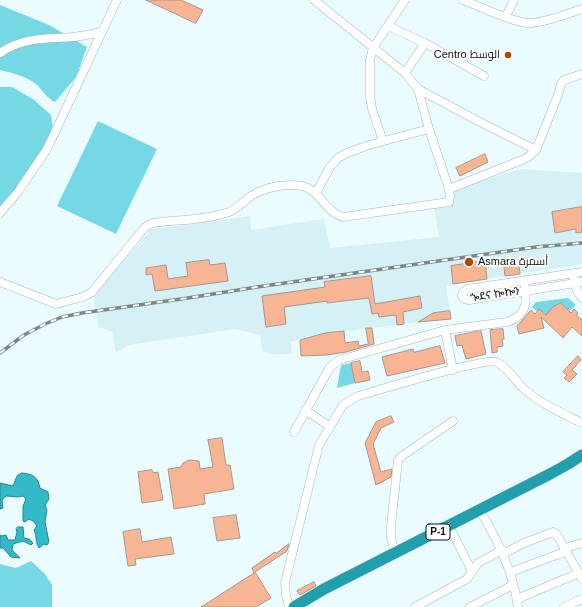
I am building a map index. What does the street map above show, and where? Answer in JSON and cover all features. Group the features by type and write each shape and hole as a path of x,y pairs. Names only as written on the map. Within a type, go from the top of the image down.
{"highway":[{"name":"P-1","path":"295,606 324,589 556,471 582,455"}],"street":[{"path":"0,213 18,192 47,149 117,0"},
{"path":"383,141 372,109 370,96 370,60 373,48 405,0"},
{"path":"463,0 517,21 530,23 544,21 582,9"},
{"path":"506,16 514,0"},
{"path":"316,1 405,73 418,89 536,150"},
{"path":"388,26 425,43 484,76"},
{"path":"0,52 15,44 27,41 76,37 101,32"},
{"path":"405,73 425,43"},
{"path":"448,189 528,157 536,150 561,84 564,80 582,74"},
{"path":"0,282 50,303 60,304 92,292 145,228 153,223 205,217 229,212 252,195 278,186 304,186 316,193 334,213 343,217 448,202 450,195 418,89"},
{"path":"316,193 330,167 338,158 347,153 383,141 429,129"},
{"name":"ጐደና ኰኰን","path":"579,283 469,300 464,299 462,296 464,291 467,289 582,272"},
{"path":"573,274 579,283 577,291 582,298"},
{"path":"294,432 330,366 334,362 445,330 514,320 525,307 524,281"},
{"path":"445,330 453,370"},
{"path":"295,606 286,595 285,583 319,445 329,426 343,405 358,396 485,361 494,361 506,368 524,389 543,402 582,422"},
{"path":"305,410 329,426"},
{"path":"395,554 391,537 391,526 398,460 453,421"},
{"path":"416,607 467,579 478,563 503,552 550,532 557,535 580,571 518,603 503,552 480,510"},
{"path":"449,526 472,571"},
{"path":"510,572 582,543"},
{"path":"470,607 513,585"},
{"path":"564,607 582,600"}],"shaded area":[{"path":"0,5 49,25 87,47 76,77 55,102 32,81 19,75 0,70"},
{"path":"0,87 12,87 33,99 51,115 53,128 48,144 20,188 0,209"},
{"path":"98,121 157,149 116,234 57,206"},
{"path":"521,169 582,173 582,264 446,285 451,319 309,336 291,342 292,354 270,354 262,351 260,335 235,329 129,345 116,352 112,331 98,327 93,294 148,233 148,230 250,216 251,230 324,219 330,248 439,237 434,207 451,205 455,191 460,187"},
{"path":"568,298 576,305 569,311 546,315 539,309 537,311 532,307 536,302"},
{"path":"351,363 355,383 337,388 341,365"},
{"path":"22,473 29,474 34,477 38,481 40,488 48,492 49,499 45,505 47,510 45,522 49,542 47,545 44,544 39,548 34,530 37,526 29,519 25,522 23,521 23,506 26,499 23,496 6,496 2,500 3,508 0,509 0,483 13,486 17,476"},
{"path":"18,527 23,527 24,538 29,539 33,543 31,545 23,541 13,544 12,550 20,558 11,557 3,548 0,548 0,535 6,535 8,540 15,540 17,532 16,529"},
{"path":"31,561 45,574 52,585 52,607 0,607 0,564 16,568"}],"building":[{"path":"146,0 181,0 203,10 196,23"},
{"path":"485,154 488,162 460,176 456,168"},
{"path":"582,207 582,232 576,233 576,229 555,233 552,212"},
{"path":"209,260 210,265 225,263 228,281 155,291 152,274 146,275 146,268 166,265 168,279 188,276 186,263"},
{"path":"485,261 487,279 453,284 451,266"},
{"path":"519,265 520,274 505,276 504,267"},
{"path":"371,276 375,304 420,296 422,308 403,312 404,324 397,325 396,315 379,317 378,313 372,314 369,298 327,303 327,301 284,307 286,324 266,327 262,296 325,287 324,282"},
{"path":"561,303 571,313 574,309 578,313 576,315 582,320 582,336 572,327 563,338 541,317 544,328 519,334 517,326 531,310 535,314 539,309 546,315 553,307"},
{"path":"450,311 451,319 418,322 433,313"},
{"path":"366,328 372,328 374,344 346,352 327,355 301,356 300,340 325,333 344,331 345,343 358,341 359,346 368,344"},
{"path":"503,329 503,346 497,347 497,352 492,353 490,330"},
{"path":"481,331 486,354 466,359 462,345 457,346 455,336"},
{"path":"440,346 445,363 387,376 382,357 413,349 414,352"},
{"path":"578,356 581,360 572,370 577,374 569,382 564,378 567,375 563,372"},
{"path":"360,361 362,372 368,371 370,380 355,383 351,363"},
{"path":"391,416 394,422 381,428 373,444 381,472 392,469 391,477 376,485 365,443 376,422"},
{"path":"222,438 226,465 230,465 234,489 204,494 205,504 174,509 168,469 181,467 183,463 189,460 199,461 200,469 213,467 208,440"},
{"path":"152,470 153,473 158,472 163,500 142,503 138,472"},
{"path":"236,515 240,538 217,541 213,518"},
{"path":"140,529 142,542 171,537 174,554 135,559 136,565 128,566 123,532"},
{"path":"289,544 287,551 255,572 271,598 256,607 201,607 254,573 252,568"},
{"path":"314,582 316,586 300,595 297,591"}],"railway":[{"path":"0,353 24,335 45,324 62,317 82,313 536,247 582,243"}],"place":[{"name":"Centro الوسط","path":"508,55"},
{"name":"Asmara أسمرة","path":"469,262"}]}
